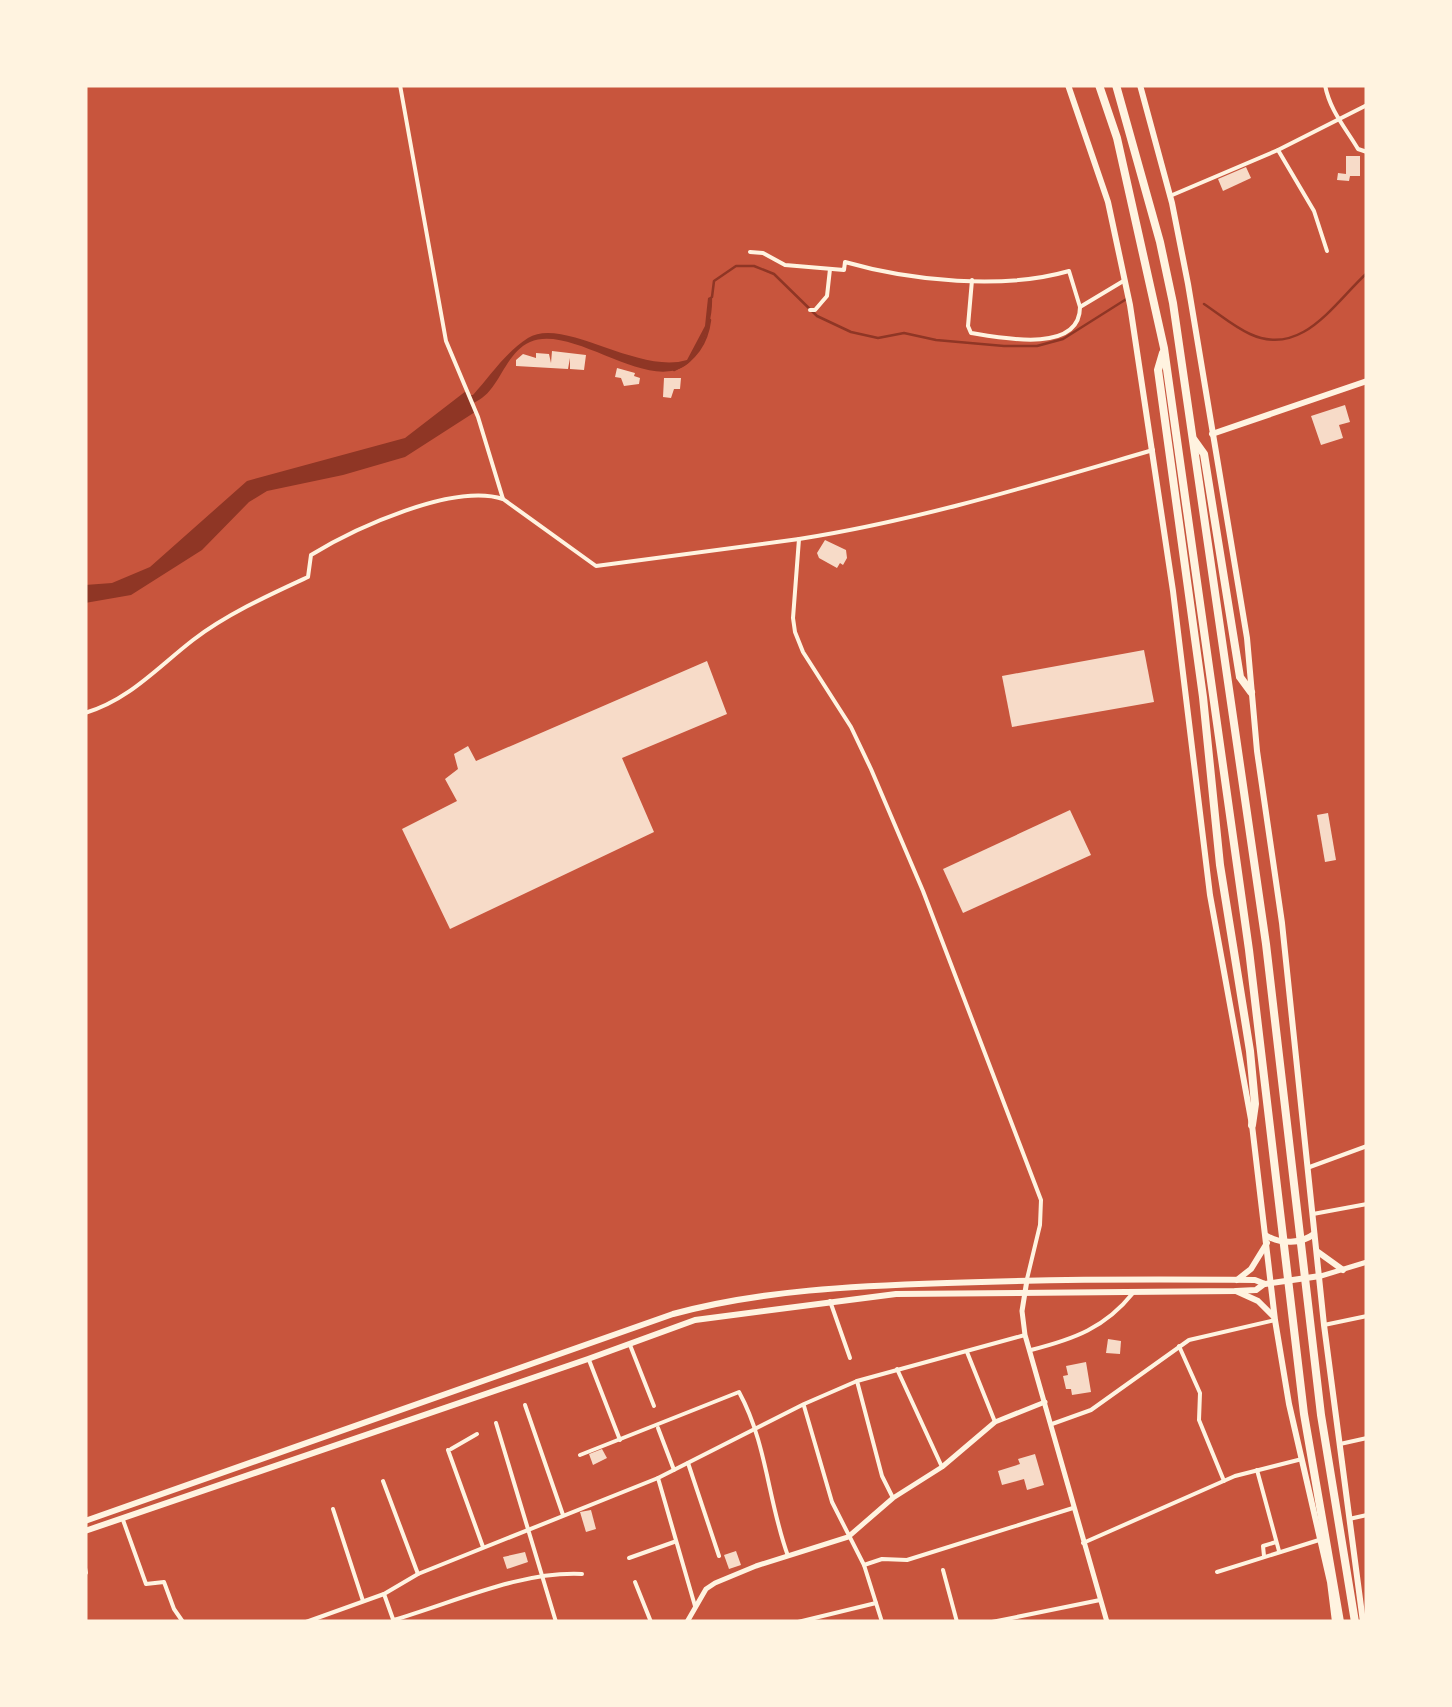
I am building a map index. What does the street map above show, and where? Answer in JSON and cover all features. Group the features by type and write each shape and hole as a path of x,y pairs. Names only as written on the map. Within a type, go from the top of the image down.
{"highway":[{"path":"1099,85 1121,157 1164,348 1249,950 1304,1414 1338,1622"},
{"path":"1116,85 1160,242 1194,440 1266,944 1321,1415 1359,1622"},
{"path":"1164,348 1158,370 1254,1104 1252,1125"},
{"path":"1194,440 1204,454 1238,661 1243,684 1251,692"}],"main road":[{"path":"1068,85 1108,203 1126,281 1185,680 1210,895 1252,1125 1267,1240 1268,1283 1289,1404 1338,1622"},
{"path":"1140,85 1170,196 1188,284 1246,638 1282,923 1324,1325 1354,1558 1364,1604 1359,1622"},
{"path":"1212,434 1367,381"},
{"path":"1267,1240 1306,1240 1314,1233"},
{"path":"1236,1280 1255,1264 1267,1240"},
{"path":"1318,1252 1343,1270"},
{"path":"1308,1278 1318,1262"},
{"path":"85,1521 697,1307 841,1288 1027,1280 1268,1283 1321,1276"},
{"path":"85,1531 695,1320 896,1294 1236,1291 1256,1290 1268,1283"},
{"path":"1236,1291 1258,1301 1275,1319"}],"street":[{"path":"400,85 449,352 476,414 503,499"},
{"path":"1325,85 1337,119 1358,149 1367,152"},
{"path":"1170,196 1278,150 1367,106"},
{"path":"1278,150 1314,211 1328,251"},
{"path":"750,252 763,253 786,265 844,270 845,262 878,270 972,280 1014,281 1069,271 1080,322 1062,335 1026,338 971,332 968,326 972,280"},
{"path":"810,310 816,310 827,296 830,270"},
{"path":"1080,308 1126,281"},
{"path":"85,713 128,693 194,640 261,599 308,577 312,555 331,542 449,497 470,494 503,499 596,566 892,523 1153,450"},
{"path":"799,539 795,632 803,652 851,727 871,770 923,891 1040,1200 1040,1225 1023,1294 1024,1335 1107,1622"},
{"path":"1308,1168 1365,1146 1367,1158"},
{"path":"1312,1214 1367,1204"},
{"path":"1321,1276 1367,1262"},
{"path":"1029,1350 1077,1338 1120,1308 1133,1293"},
{"path":"830,1301 850,1358"},
{"path":"1324,1325 1367,1316"},
{"path":"1052,1424 1090,1410 1189,1340 1275,1319"},
{"path":"306,1622 658,1478 858,1381 1024,1335"},
{"path":"630,1345 654,1406"},
{"path":"1179,1346 1200,1393 1199,1420 1224,1481"},
{"path":"966,1351 995,1422"},
{"path":"588,1359 620,1440"},
{"path":"897,1369 942,1467"},
{"path":"858,1381 882,1476 893,1498"},
{"path":"580,1455 740,1392 758,1428 768,1488 788,1556"},
{"path":"687,1622 706,1590 724,1578 848,1537 995,1422 1045,1402"},
{"path":"804,1404 832,1502 864,1565 882,1622"},
{"path":"525,1405 564,1515"},
{"path":"496,1422 556,1622"},
{"path":"657,1426 674,1470"},
{"path":"477,1434 448,1450 483,1547"},
{"path":"1340,1444 1367,1438"},
{"path":"1082,1543 1224,1481 1304,1459"},
{"path":"688,1462 720,1556"},
{"path":"1257,1470 1279,1551"},
{"path":"658,1478 695,1606"},
{"path":"383,1481 418,1574"},
{"path":"864,1565 882,1559 907,1560 1072,1508"},
{"path":"334,1509 363,1601"},
{"path":"1349,1519 1367,1515"},
{"path":"123,1520 146,1584 164,1582 183,1622"},
{"path":"1217,1572 1319,1540"},
{"path":"630,1558 674,1542"},
{"path":"1264,1556 1263,1546 1276,1542"},
{"path":"1354,1558 1366,1554"},
{"path":"943,1570 957,1622"},
{"path":"386,1592 393,1621 507,1585 560,1573 582,1574"},
{"path":"635,1582 651,1622"},
{"path":"992,1622 1100,1600"},
{"path":"798,1622 876,1603"}],"shaded area":[{"path":"712,296 705,336 685,366 666,372 644,369 572,343 550,339 530,342 514,355 490,391 473,403 475,412 405,457 267,491 249,502 202,550 131,595 85,603 85,585 112,583 150,567 247,481 405,438 466,391 473,395 505,357 528,338 543,333 561,334 646,360 687,360 705,326 708,298"}],"building":[{"path":"1346,156 1360,156 1360,176 1350,176 1349,181 1337,180 1338,173 1346,174"},
{"path":"1246,167 1251,178 1223,191 1218,179"},
{"path":"552,351 586,355 584,370 570,369 570,358 568,369 516,366 516,360 523,354 536,358 536,353 549,354 551,363"},
{"path":"617,368 635,373 639,384 624,386 621,378 615,377"},
{"path":"664,378 681,378 680,389 674,389 671,398 663,397"},
{"path":"1345,405 1350,422 1339,425 1343,438 1321,445 1311,416"},
{"path":"825,540 846,550 843,565 840,563 837,568 819,558 817,553"},
{"path":"1144,650 1154,702 1012,727 1002,676"},
{"path":"707,661 727,714 622,758 654,832 450,929 402,829 457,801 445,779 458,769 454,754 468,746 476,761"},
{"path":"1070,810 1091,855 963,913 943,869"},
{"path":"1328,813 1336,860 1325,862 1317,815"},
{"path":"1108,1339 1121,1341 1120,1354 1106,1353"},
{"path":"1086,1362 1091,1392 1072,1395 1063,1376 1068,1375 1066,1366"},
{"path":"602,1449 607,1458 593,1465 589,1454"},
{"path":"1035,1454 1044,1485 1027,1490 1024,1479 1002,1485 998,1471"},
{"path":"591,1510 596,1529 586,1532 580,1512"},
{"path":"736,1551 741,1565 729,1569 724,1555"},
{"path":"525,1552 528,1562 507,1569 503,1557"}],"waterway":[{"path":"712,297 714,281 736,266 754,266 774,274 817,316 851,332 878,338 904,333 1004,346 1037,346 1063,339 1128,298"},
{"path":"1204,304 1250,334 1286,339 1316,324 1367,273"},
{"path":"674,370 699,350 710,320"}]}
